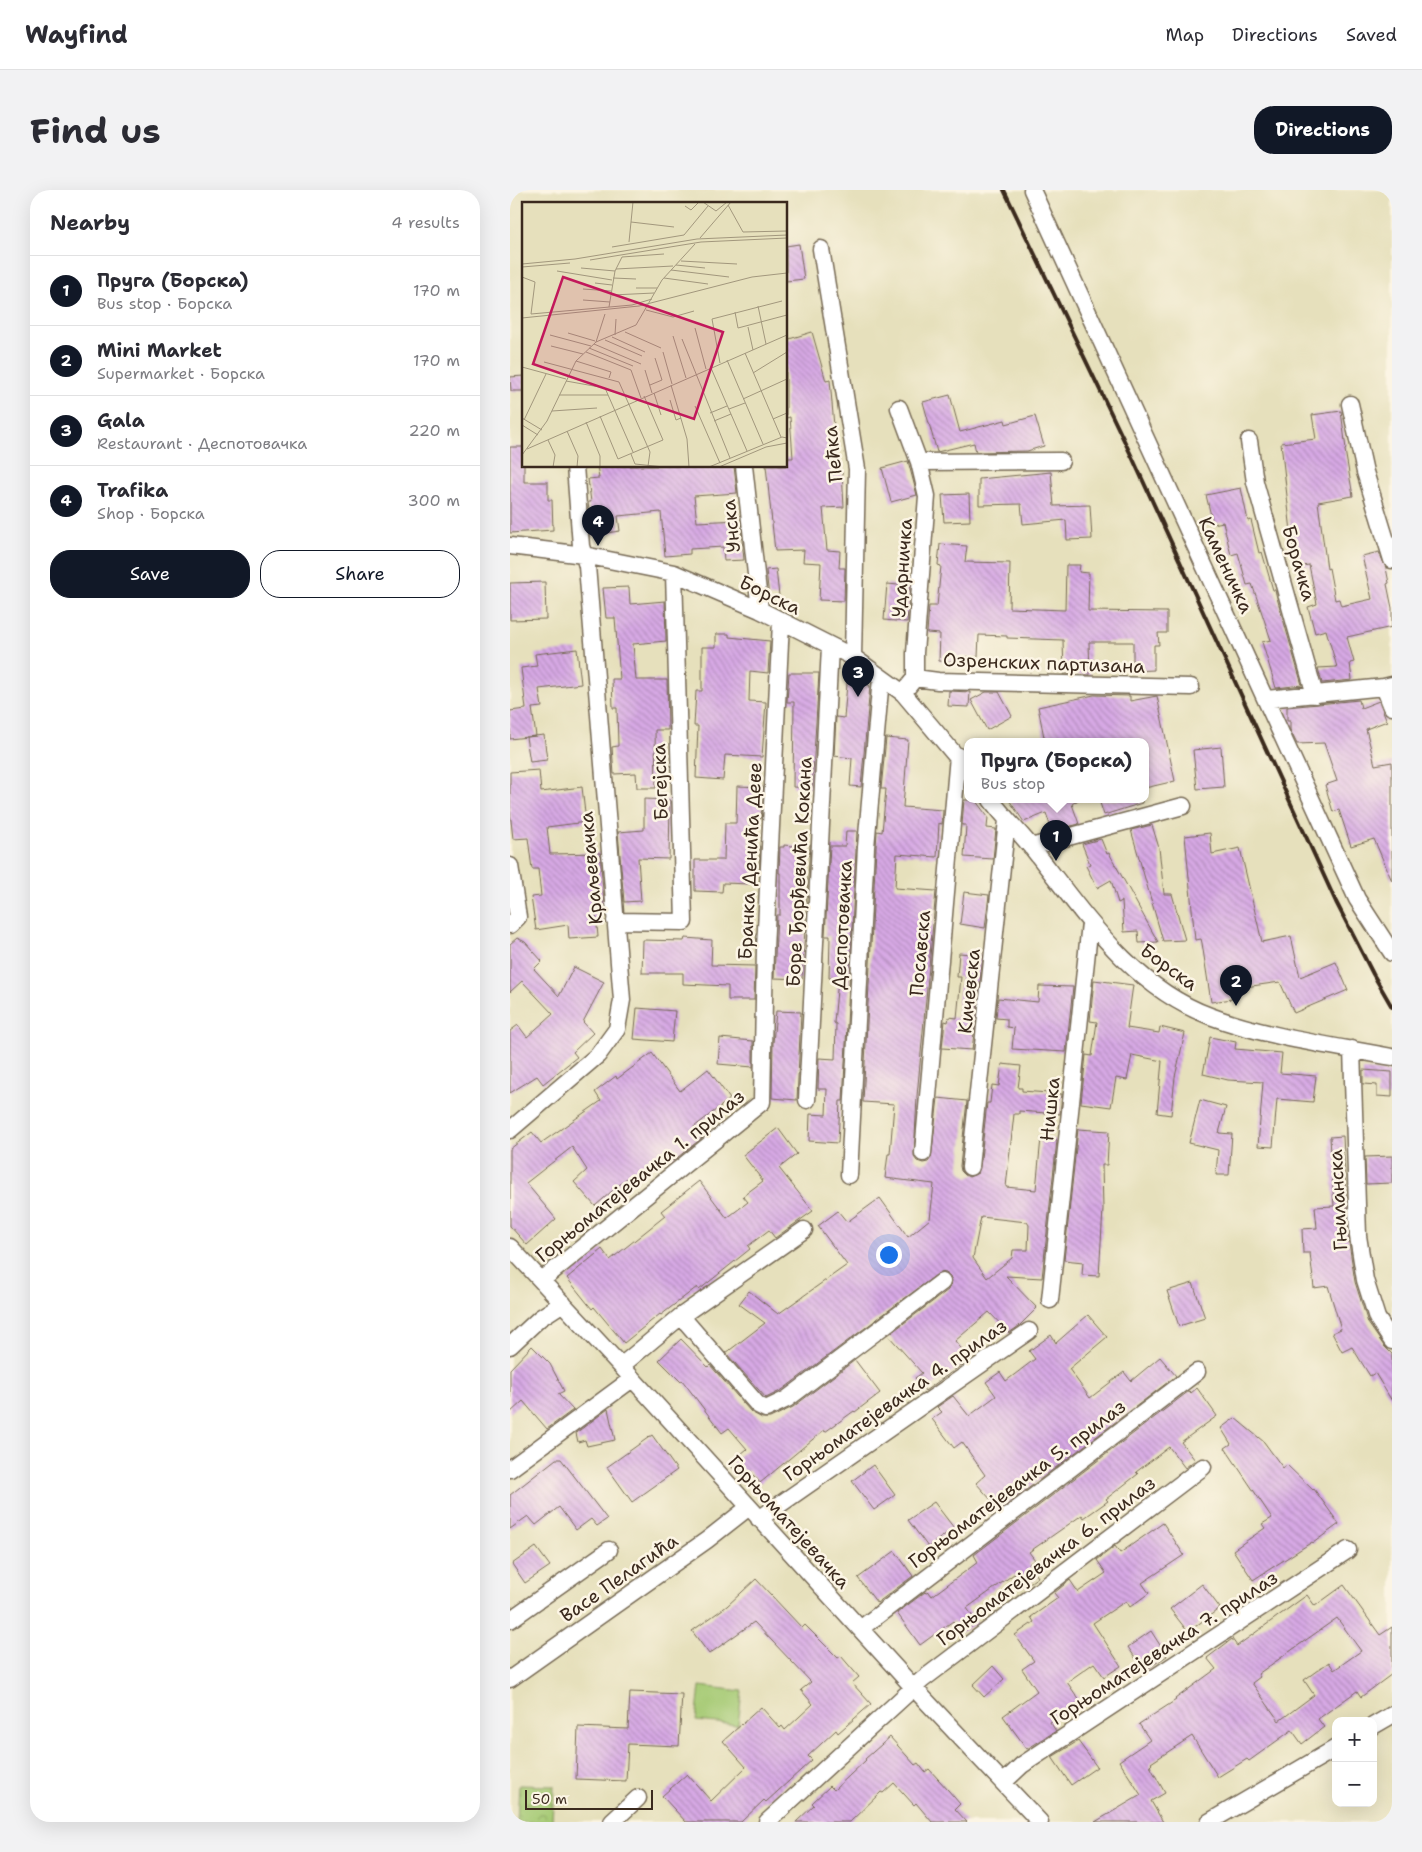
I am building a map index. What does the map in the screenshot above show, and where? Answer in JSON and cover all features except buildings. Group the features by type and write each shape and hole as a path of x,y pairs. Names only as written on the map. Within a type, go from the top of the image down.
{"street":[{"name":"Каменичка","path":"1032,190 1267,699 1357,899 1392,952"},
{"name":"Пећка","path":"821,249 857,469 853,657"},
{"path":"1350,404 1365,472 1392,560"},
{"name":"Ударничка","path":"899,408 919,462 927,496 915,653 915,678"},
{"name":"Борачка","path":"1249,440 1255,482 1315,695"},
{"path":"919,462 1061,461"},
{"name":"Краљевачка","path":"510,1130 598,1056 617,1029 622,1000 587,566 579,528 575,468"},
{"name":"Унска","path":"744,468 760,610"},
{"name":"Борска","path":"510,546 584,555 674,573 760,610 853,657 903,694 962,762"},
{"name":"Бегејска","path":"615,921 684,922 674,573"},
{"name":"Бранка Денића Деве","path":"762,1102 765,949 781,622"},
{"name":"Боре Ђорђевића Кокана","path":"807,1100 830,646"},
{"name":"Деспотовачка","path":"849,1175 866,847 881,678"},
{"path":"903,694 915,678"},
{"name":"Озренских партизана","path":"915,678 938,681 1191,687"},
{"path":"1267,699 1388,686 1392,708"},
{"name":"Посавска","path":"923,1153 962,762"},
{"name":"Борска","path":"993,803 1031,847 1090,923 1123,958 1156,986 1182,1003 1210,1016 1262,1031 1392,1057"},
{"path":"1031,847 1182,806"},
{"name":"Кичевска","path":"970,1167 1007,820"},
{"path":"510,866 518,917 510,925"},
{"name":"Нишка","path":"1050,1300 1090,923"},
{"name":"Гњиланска","path":"1352,1050 1358,1236 1365,1280 1377,1318 1392,1341"},
{"name":"Горњоматејевачка 1. прилаз","path":"542,1280 762,1102"},
{"path":"621,1366 681,1316 804,1230"},
{"name":"Горњоматејевачка","path":"510,1247 913,1687 1004,1782 1033,1819"},
{"path":"681,1316 758,1405 766,1409 776,1406 787,1399 942,1282"},
{"path":"510,1346 540,1318 563,1303"},
{"name":"Горњоматејевачка 4. прилаз","path":"754,1513 1029,1331"},
{"name":"Горњоматејевачка 5. прилаз","path":"860,1629 1197,1372"},
{"path":"510,1469 632,1379"},
{"name":"Горњоматејевачка 6. прилаз","path":"767,1822 913,1687 1203,1467"},
{"name":"Васе Пелагића","path":"510,1679 707,1540 754,1513"},
{"path":"510,1620 609,1550"},
{"name":"Горњоматејевачка 7. прилаз","path":"1004,1782 1022,1765 1348,1550"},
{"path":"1377,1724 1392,1715"},
{"path":"1210,1822 1332,1750"},
{"path":"612,1822 638,1798"}],"green space":[{"path":"700,1686 742,1691 738,1725 696,1721"},
{"path":"519,1785 554,1786 552,1822 517,1822"}],"railway":[{"path":"1004,190 1133,459 1336,902 1392,1007"}],"place":[{"name":"Trafika","path":"598,546"},
{"name":"Gala","path":"858,697"},
{"name":"Пруга (Борска)","path":"1056,861"},
{"name":"Mini Market","path":"1236,1006"}]}
